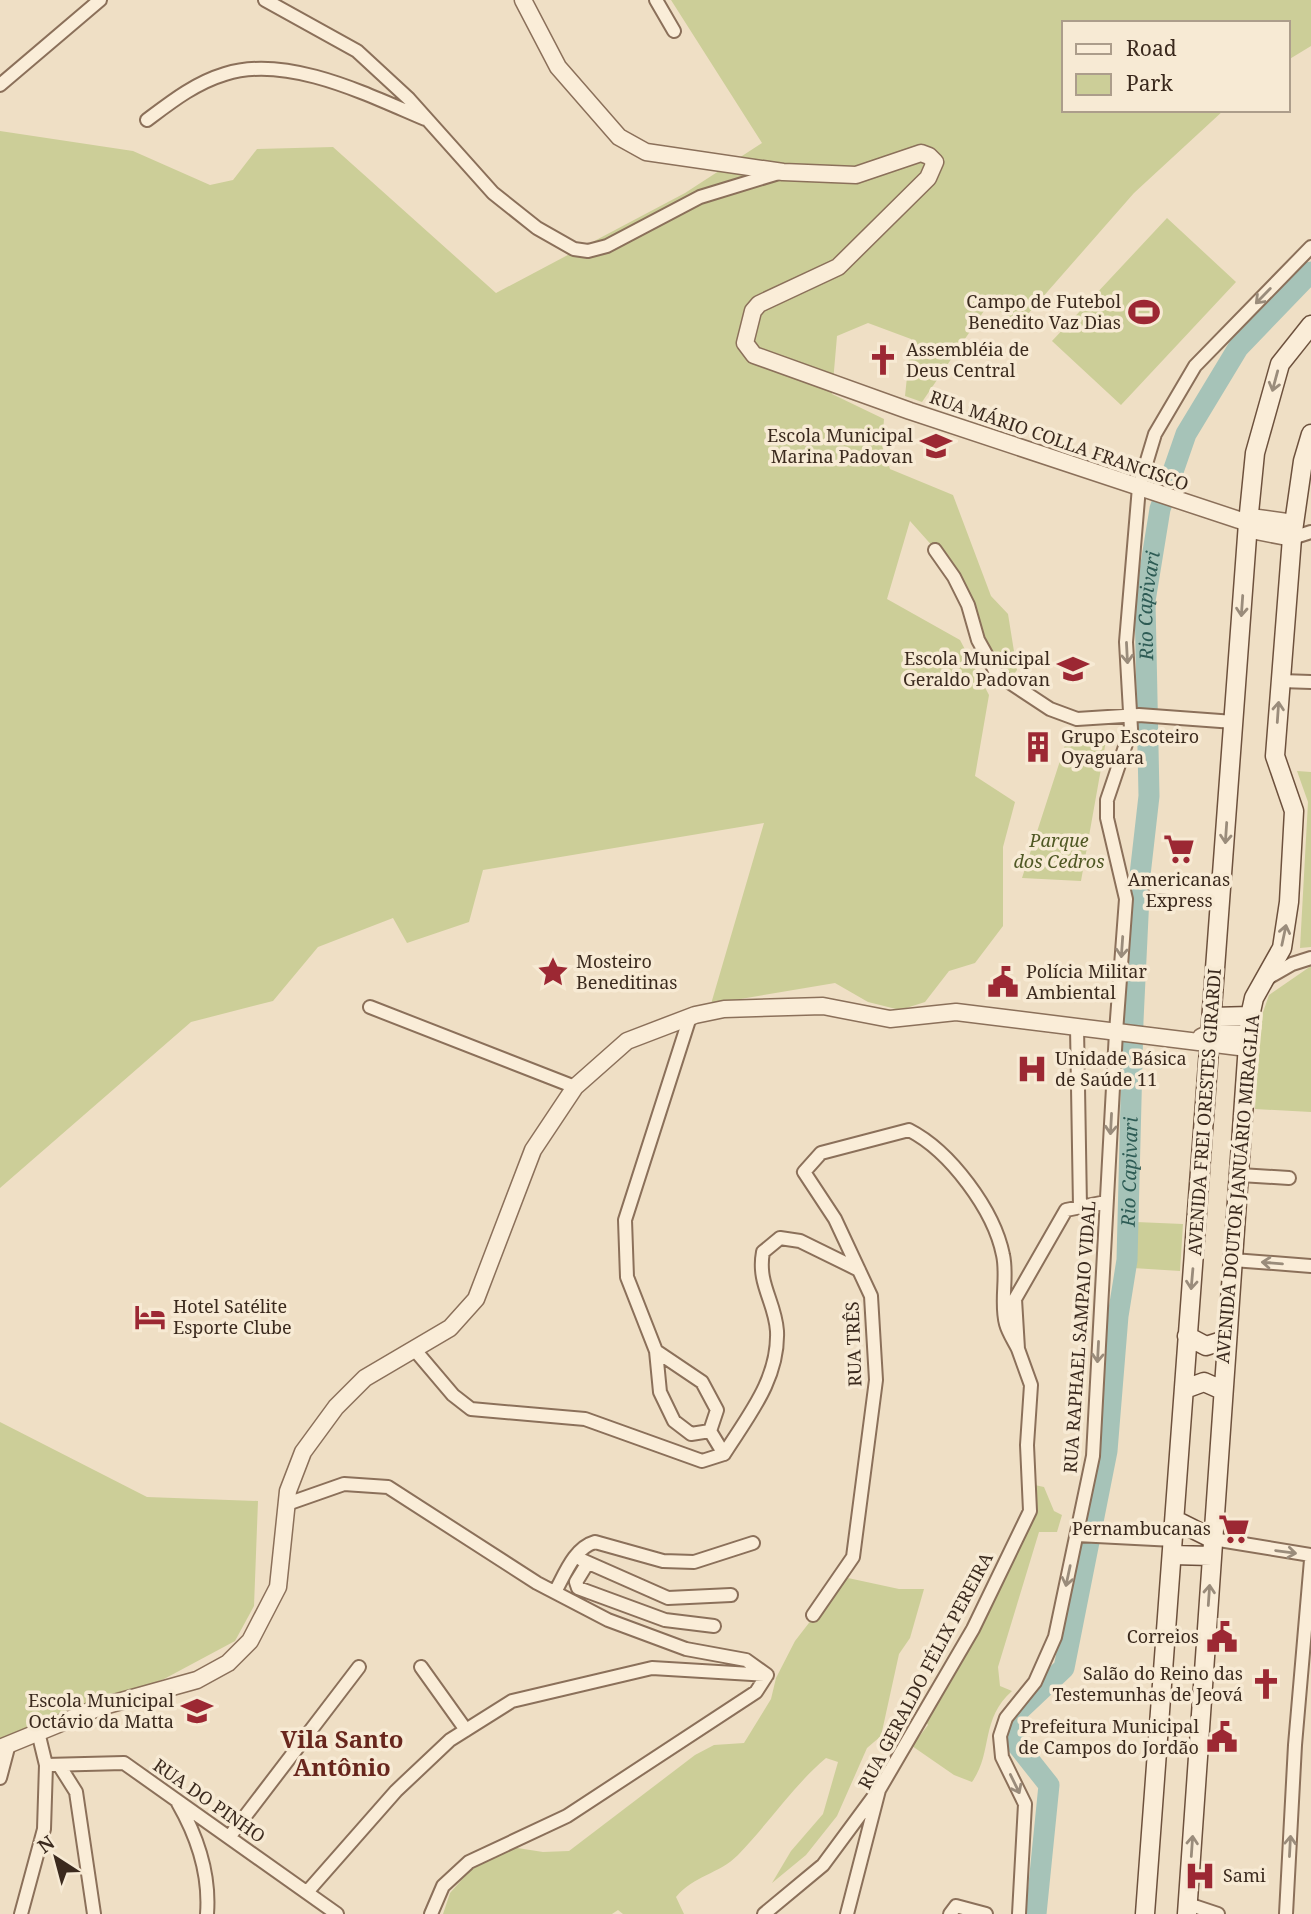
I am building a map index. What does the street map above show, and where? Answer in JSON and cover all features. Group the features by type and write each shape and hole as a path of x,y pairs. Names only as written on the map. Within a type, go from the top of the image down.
{"main road":[{"name":"AVENIDA FREI ORESTES GIRARDI","path":"1145,1914 1185,1390 1207,1034 1222,892 1255,453 1280,364 1311,324"},
{"name":"AVENIDA DOUTOR JANUÁRIO MIRAGLIA","path":"1187,1909 1248,1033 1263,981 1282,948 1289,902 1294,811 1275,756 1293,530 1311,434"},
{"path":"1207,1034 1248,1033"},
{"path":"1187,1336 1206,1346 1225,1340"},
{"path":"1185,1390 1204,1382 1222,1391"},
{"path":"1175,1520 1213,1547"},
{"path":"1173,1547 1213,1547"}],"street":[{"path":"0,85 100,0"},
{"path":"265,0 357,51 429,121 493,193 537,228 574,249 588,251 607,246 700,197 783,172"},
{"path":"523,0 558,66 607,125 634,147 646,152 783,172"},
{"path":"656,0 674,30"},
{"path":"147,120 206,81 246,69 274,68 341,85 429,121"},
{"name":"RUA MÁRIO COLLA FRANCISCO","path":"783,172 856,176 921,153 934,162 928,177 838,267 759,304 753,311 745,343 748,350 761,359 821,377 910,411 1248,523 1256,531 1293,530"},
{"name":"RUA RAPHAEL SAMPAIO VIDAL","path":"1019,1914 1025,1804 1002,1756 1000,1736 1006,1718 1035,1682 1055,1637 1093,1456 1126,899 1107,818 1107,800 1135,715 1126,642 1155,434 1195,366 1311,247"},
{"path":"1293,530 1311,532"},
{"path":"935,550 954,577 968,605 978,640 997,674 1050,709 1077,719 1135,715 1234,722"},
{"path":"1281,681 1311,682"},
{"path":"1154,887 1222,892"},
{"path":"1263,981 1292,964 1311,958"},
{"path":"0,1778 4,1746 100,1707 197,1680 228,1663 250,1641 278,1587 288,1490 303,1452 336,1408 365,1378 450,1328 476,1299 533,1150 575,1087 627,1041 691,1017 760,1006 823,1006 890,1019 956,1012 1144,1035 1248,1033"},
{"path":"370,1007 575,1087"},
{"path":"691,1017 625,1220 627,1277 656,1351 660,1392 674,1421 691,1434 710,1431"},
{"path":"1077,1027 1080,1207 1106,1202"},
{"name":"RUA TRÊS","path":"813,1615 853,1557 876,1380 871,1296 835,1219 804,1172 821,1153 909,1130 924,1138 952,1163 995,1227 1004,1256 1006,1324 1018,1349"},
{"path":"1240,1175 1289,1178"},
{"name":"RUA GERALDO FÉLIX PEREIRA","path":"847,1914 878,1790 973,1629 1030,1511 1027,1445 1031,1385 1018,1349 1015,1300 1066,1210 1080,1207"},
{"path":"414,1349 453,1395 471,1409 585,1419 702,1461 724,1454 772,1373 777,1330 759,1271 763,1252 780,1238 800,1241 859,1270"},
{"path":"1233,1260 1311,1266"},
{"path":"656,1351 702,1382 717,1410 710,1431 724,1454"},
{"path":"287,1504 344,1485 388,1487 555,1592 608,1620 686,1649 746,1660 767,1675"},
{"path":"1078,1535 1110,1536 1173,1547"},
{"path":"555,1592 575,1556 586,1545 595,1542 663,1561 694,1562 752,1544"},
{"path":"1213,1547 1311,1558 1286,1914"},
{"path":"575,1556 587,1564 668,1598 731,1595"},
{"path":"587,1564 576,1582 578,1588 665,1620 714,1626"},
{"path":"230,1836 359,1667"},
{"path":"421,1667 466,1730"},
{"path":"309,1891 396,1791 450,1740 512,1701 652,1668 767,1675"},
{"path":"431,1914 443,1886 469,1862 567,1816 756,1692 767,1675"},
{"path":"38,1732 52,1765 76,1792 94,1914"},
{"name":"RUA DO PINHO","path":"52,1765 124,1763 309,1891 337,1914"},
{"path":"21,1914 44,1829 52,1765"},
{"path":"764,1914 823,1865 878,1790"},
{"path":"176,1799 195,1832 208,1894 207,1914"},
{"path":"950,1914 956,1906 986,1914"},
{"path":"1187,1909 1218,1914"}],"green space":[{"path":"671,0 1311,0 1311,46 1290,59 1290,21 1062,21 1062,112 1222,112 1134,193 1020,323 988,305 922,402 905,396 911,339 868,323 837,336 832,394 884,419 882,446 890,469 953,495 991,596 1008,614 1017,670 1011,678 999,671 952,568 910,521 887,599 960,640 989,695 975,776 1015,802 1003,847 1003,926 975,963 949,971 925,1002 900,1010 868,1002 835,983 711,1004 764,823 483,870 469,922 407,943 393,918 318,947 273,1001 191,1022 0,1188 0,131 133,151 210,185 233,180 257,149 333,147 496,293 685,193 762,143"},
{"name":"Campo de Futebol Benedito Vaz Dias","path":"1167,218 1236,282 1121,405 1052,341"},
{"name":"Parque dos Cedros","path":"1070,730 1107,735 1081,881 1022,878"},
{"path":"1297,771 1311,772 1311,947 1300,948 1308,802"},
{"path":"1311,966 1311,1112 1255,1109 1261,1018 1269,995"},
{"path":"1136,1222 1183,1224 1180,1271 1133,1268"},
{"path":"0,1422 147,1497 258,1501 254,1606 235,1641 164,1679 0,1741"},
{"path":"1030,1484 1044,1487 1054,1511 1062,1515 1057,1532 1039,1532 998,1667 1000,1686 1012,1691 995,1713 983,1759 972,1782 954,1775 912,1746 928,1725 923,1717 1023,1536 1036,1499"},
{"path":"848,1578 899,1589 924,1589 910,1638 899,1654 881,1736 867,1748 837,1816 806,1855 772,1883 791,1851 823,1814 838,1762 826,1758 802,1781 738,1855 723,1867 690,1884 676,1897 684,1914 623,1914 618,1910 612,1914 443,1914 450,1893 474,1866 511,1847 543,1852 569,1851 695,1755 714,1745 744,1743 771,1699 776,1678 795,1641 839,1584"}],"waterway":[{"name":"Rio Capivari","path":"1036,1914 1049,1785 1011,1737 1012,1717 1064,1668 1107,1451 1118,1316 1127,1260 1133,1021 1140,875 1149,796 1145,601 1160,509 1186,434 1238,348 1311,272"}],"place":[{"name":"Campo de Futebol Benedito Vaz Dias","path":"1144,312"},
{"name":"Assembléia de Deus Central","path":"883,360"},
{"name":"Escola Municipal Marina Padovan","path":"936,446"},
{"name":"Escola Municipal Geraldo Padovan","path":"1073,669"},
{"name":"Grupo Escoteiro Oyaguara","path":"1038,747"},
{"name":"Americanas Express","path":"1179,849"},
{"name":"Mosteiro Beneditinas","path":"553,972"},
{"name":"Polícia Militar Ambiental","path":"1003,982"},
{"name":"Unidade Básica de Saúde 11","path":"1032,1069"},
{"name":"Hotel Satélite Esporte Clube","path":"150,1317"},
{"name":"Pernambucanas","path":"1234,1529"},
{"name":"Correios","path":"1222,1637"},
{"name":"Salão do Reino das Testemunhas de Jeová","path":"1266,1684"},
{"name":"Escola Municipal Octávio da Matta","path":"197,1711"},
{"name":"Prefeitura Municipal de Campos do Jordão","path":"1222,1737"},
{"name":"Sami","path":"1200,1876"}],"district":[{"name":"Vila Santo Antônio","path":"342,1754"}]}
